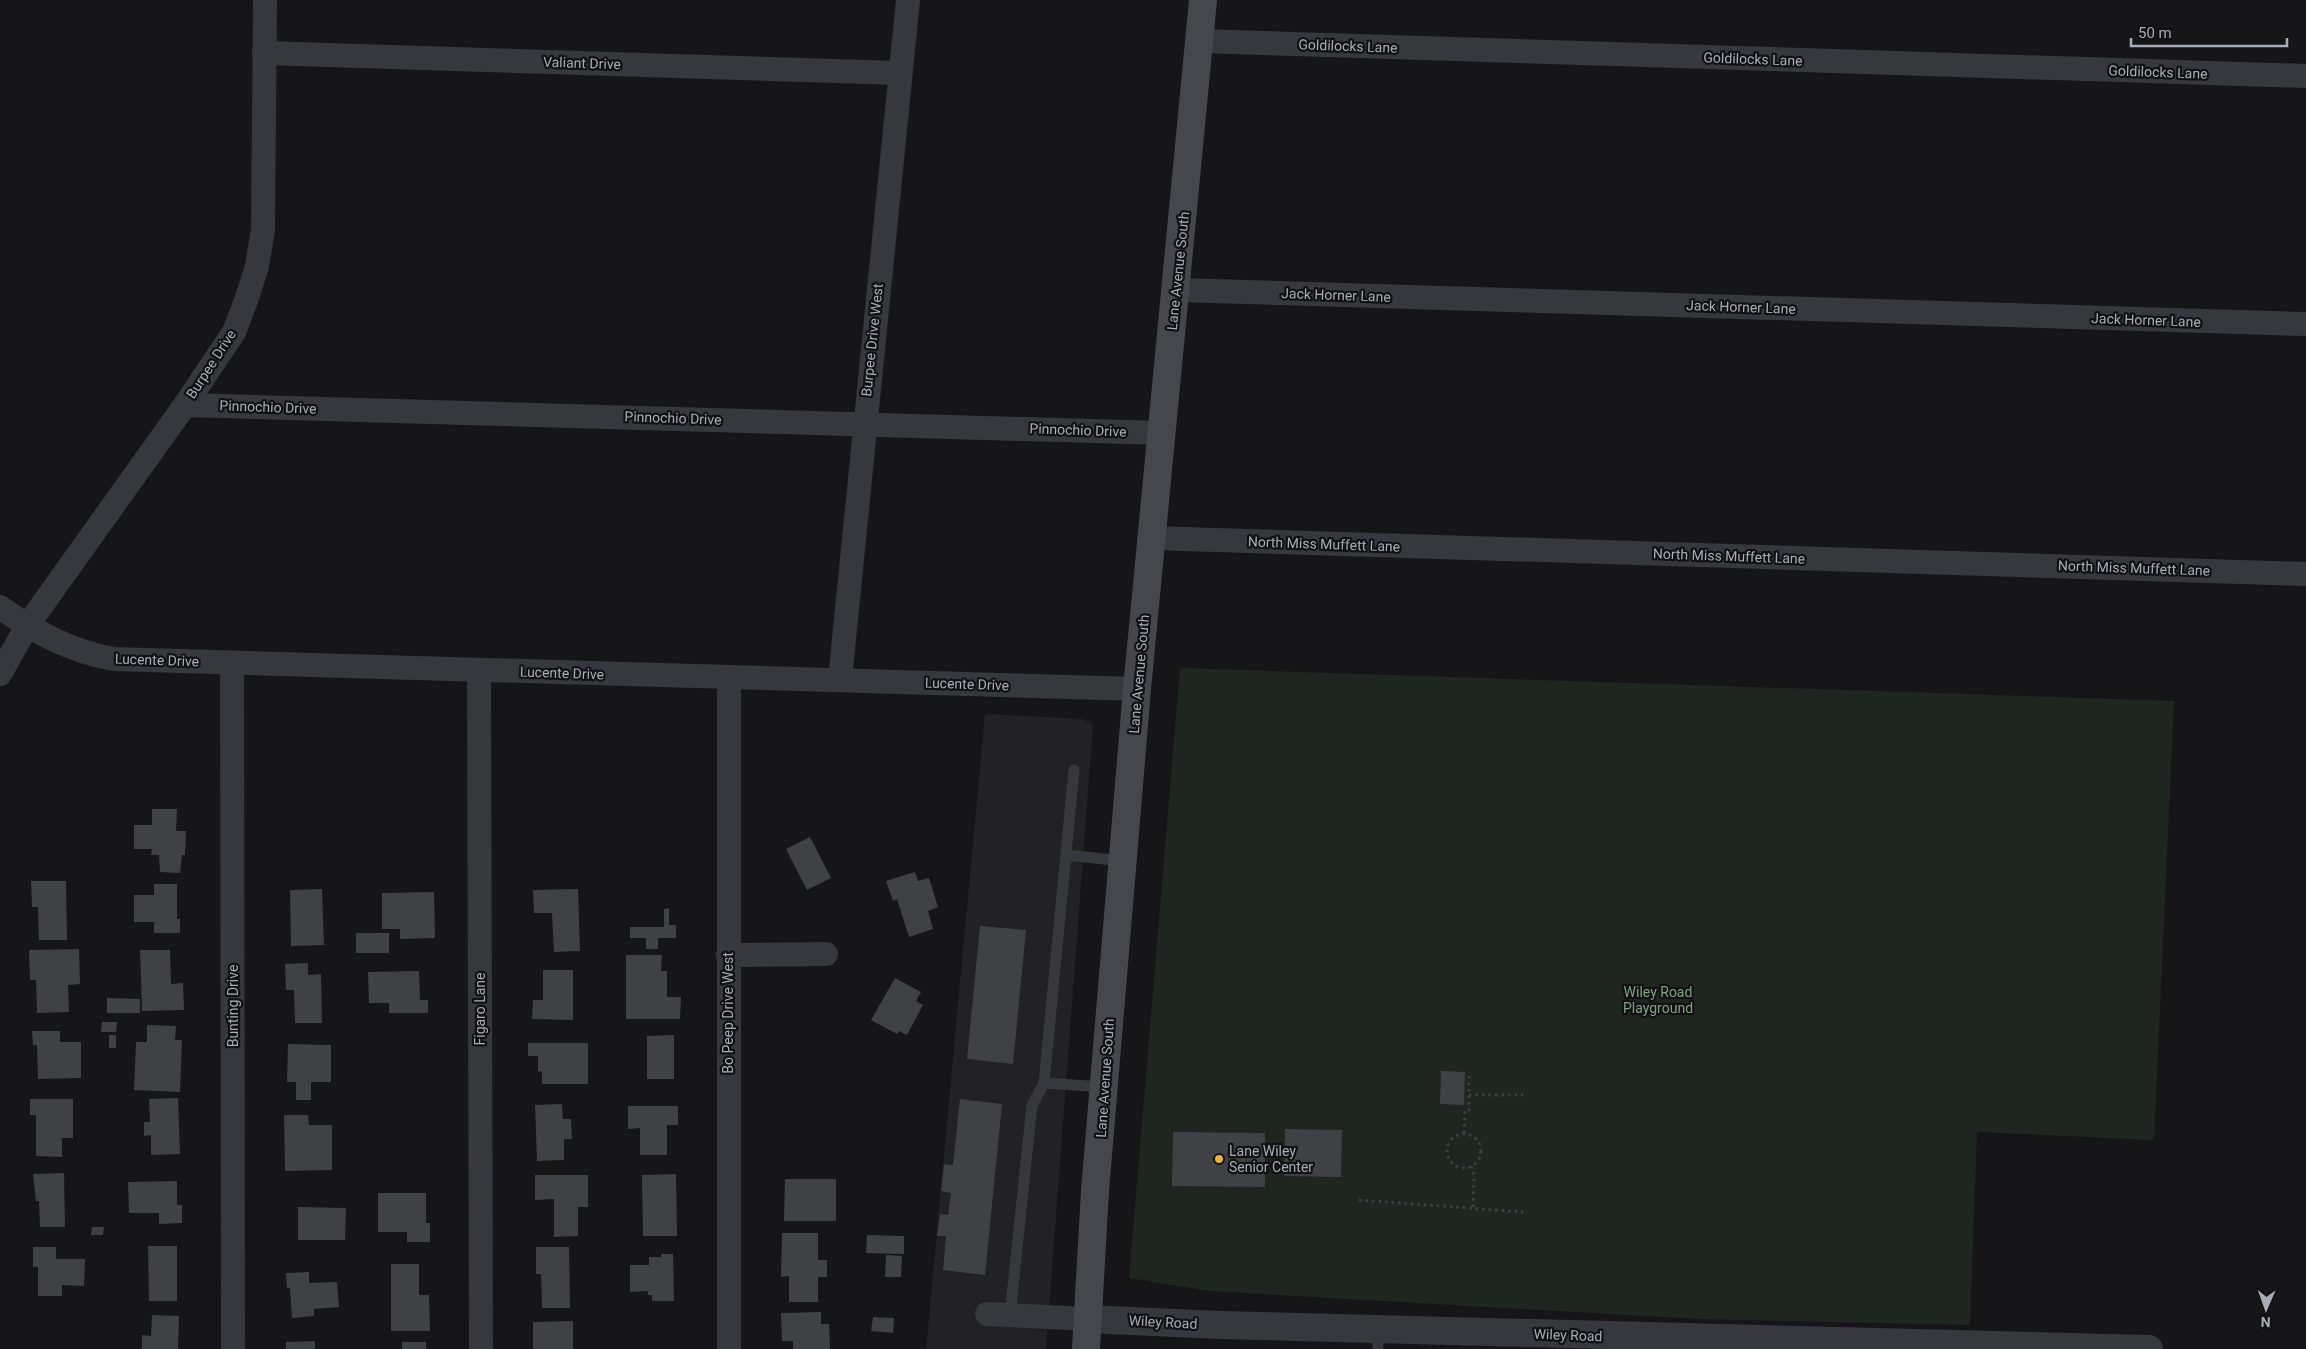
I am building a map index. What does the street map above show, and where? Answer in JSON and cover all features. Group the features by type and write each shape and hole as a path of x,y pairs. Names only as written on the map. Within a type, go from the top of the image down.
{"main road":[{"name":"Lane Avenue South","path":"1086,1349 1104,1087 1137,689 1161,433 1177,290 1203,0"}],"street":[{"name":"Burpee Drive","path":"0,674 27,626 234,332 257,266 263,230 265,0"},
{"name":"Burpee Drive West","path":"840,679 864,423 908,0"},
{"name":"Goldilocks Lane","path":"1200,41 2306,76"},
{"name":"Valiant Drive","path":"264,54 900,73"},
{"name":"Jack Horner Lane","path":"1177,290 2306,324"},
{"name":"Pinnochio Drive","path":"184,405 1161,433"},
{"name":"North Miss Muffett Lane","path":"1152,538 2306,574"},
{"name":"Lucente Drive","path":"0,607 27,626 71,649 113,659 1137,689"},
{"name":"Bunting Drive","path":"232,663 233,1349"},
{"name":"Figaro Lane","path":"479,670 481,1349"},
{"name":"Bo Peep Drive West","path":"729,678 729,1349"},
{"path":"728,955 826,954"},
{"name":"Wiley Road","path":"999,1314 1377,1339 2149,1349"}],"lane":[{"path":"999,1314 1032,1105 1044,1083 1074,770"},
{"path":"1066,855 1123,861"},
{"path":"1044,1083 1104,1087"}],"path":[{"path":"1464,1133 1465,1110 1469,1110 1469,1076"},
{"path":"1469,1095 1526,1095"},
{"path":"1464,1133 1475,1137 1481,1147 1479,1158 1471,1166 1455,1165 1451,1162 1447,1152 1453,1137 1464,1133"},
{"path":"1471,1166 1474,1175 1473,1208"},
{"path":"1359,1200 1523,1212"}],"shaded area":[{"path":"985,714 1083,719 1093,725 1046,1349 926,1349"}],"green space":[{"name":"Wiley Road Playground","path":"1180,668 2174,701 2154,1140 1977,1132 1970,1325 1697,1319 1209,1291 1129,1278"}],"building":[{"path":"152,809 177,809 176,831 186,831 185,855 182,855 180,873 160,872 159,855 151,855 152,849 134,849 134,825 152,825"},
{"path":"810,837 831,878 807,890 786,849"},
{"path":"915,872 918,881 929,878 938,907 928,911 933,929 909,937 897,899 893,901 886,881"},
{"path":"31,881 66,881 67,940 39,940 38,907 32,907"},
{"path":"154,884 177,884 177,919 180,919 180,933 154,933 154,922 134,922 134,895 154,895"},
{"path":"322,889 324,945 291,946 290,890"},
{"path":"578,889 580,951 554,952 552,913 534,913 533,890"},
{"path":"434,892 435,938 400,939 400,929 382,929 382,893"},
{"path":"669,908 669,925 676,925 676,938 658,938 658,949 646,949 646,938 630,938 630,927 664,927 664,909"},
{"path":"980,926 1026,930 1013,1064 967,1059"},
{"path":"356,933 389,933 389,953 356,953"},
{"path":"79,949 80,984 68,985 69,1012 37,1013 36,980 30,980 29,950"},
{"path":"140,950 170,950 171,984 183,983 184,1010 142,1011"},
{"path":"626,955 662,955 661,971 667,971 667,997 681,997 680,1019 626,1019"},
{"path":"308,963 308,975 321,974 322,1023 295,1023 294,990 286,990 285,964"},
{"path":"543,970 573,970 573,1020 532,1019 533,1000 543,1000"},
{"path":"419,971 420,1000 428,1000 428,1013 389,1013 389,1003 369,1003 368,972"},
{"path":"895,978 921,992 916,1001 923,1005 907,1035 899,1031 897,1034 871,1020"},
{"path":"107,998 140,999 140,1013 107,1013"},
{"path":"102,1022 117,1022 116,1032 101,1032"},
{"path":"147,1025 176,1026 175,1040 182,1040 180,1092 134,1090 136,1042 147,1042"},
{"path":"32,1031 60,1031 60,1042 81,1042 81,1078 38,1079 37,1045 33,1045"},
{"path":"109,1035 116,1035 116,1048 109,1048"},
{"path":"674,1035 674,1079 647,1079 647,1036"},
{"path":"528,1043 588,1043 588,1084 542,1084 542,1071 538,1072 538,1056 528,1056"},
{"path":"288,1044 331,1045 331,1082 311,1082 311,1100 296,1100 296,1082 287,1082"},
{"path":"1441,1071 1465,1072 1464,1105 1440,1104"},
{"path":"178,1098 180,1154 151,1155 151,1135 144,1136 144,1122 150,1122 149,1099"},
{"path":"30,1099 73,1099 73,1138 62,1138 62,1157 36,1156 36,1115 30,1115"},
{"path":"960,1099 1002,1104 985,1275 943,1270 946,1236 937,1236 940,1214 948,1215 951,1193 941,1191 944,1164 953,1165"},
{"path":"562,1104 563,1119 571,1119 572,1139 564,1139 564,1160 537,1161 535,1105"},
{"path":"628,1106 678,1106 678,1125 667,1125 667,1155 640,1155 640,1128 628,1129"},
{"path":"284,1115 308,1115 309,1125 332,1125 332,1170 285,1171"},
{"path":"1285,1129 1342,1130 1341,1177 1284,1176"},
{"name":"Lane Wiley Senior Center","path":"1173,1132 1265,1133 1265,1187 1172,1186"},
{"path":"64,1173 65,1227 40,1227 39,1201 36,1201 33,1174"},
{"path":"676,1174 677,1236 643,1236 642,1175"},
{"path":"535,1175 588,1175 588,1207 578,1207 578,1236 554,1237 554,1199 535,1200"},
{"path":"785,1179 836,1179 836,1221 784,1221"},
{"path":"177,1181 177,1205 182,1205 182,1223 159,1224 159,1213 129,1213 128,1182"},
{"path":"378,1193 426,1193 426,1223 430,1223 430,1242 407,1242 407,1232 378,1232"},
{"path":"298,1207 346,1208 345,1240 298,1240"},
{"path":"92,1227 104,1227 103,1235 91,1235"},
{"path":"782,1233 818,1233 818,1260 827,1260 827,1277 818,1277 818,1302 789,1302 789,1276 781,1277"},
{"path":"867,1235 904,1236 904,1254 866,1253"},
{"path":"148,1246 177,1246 177,1301 149,1301"},
{"path":"33,1247 56,1247 56,1259 85,1259 84,1286 62,1285 62,1296 38,1296 38,1267 33,1267"},
{"path":"536,1247 569,1247 570,1308 542,1308 541,1274 536,1274"},
{"path":"661,1254 673,1254 674,1301 652,1301 652,1295 648,1295 648,1291 630,1292 630,1265 649,1265 649,1257 661,1257"},
{"path":"886,1255 902,1256 901,1277 885,1277"},
{"path":"391,1264 419,1264 419,1295 429,1295 430,1331 391,1331"},
{"path":"309,1272 309,1283 337,1282 339,1307 314,1309 314,1316 292,1318 290,1288 287,1288 286,1273"},
{"path":"821,1312 821,1324 829,1324 830,1349 793,1349 793,1341 782,1341 781,1313"},
{"path":"152,1315 179,1316 178,1349 142,1349 142,1335 151,1336"},
{"path":"873,1317 894,1318 893,1333 871,1331"},
{"path":"573,1321 573,1349 533,1349 533,1322"},
{"path":"315,1341 315,1349 286,1349 286,1342"},
{"path":"402,1342 426,1342 426,1349 402,1349"}],"place":[{"name":"Lane Wiley Senior Center","path":"1219,1159"}]}
